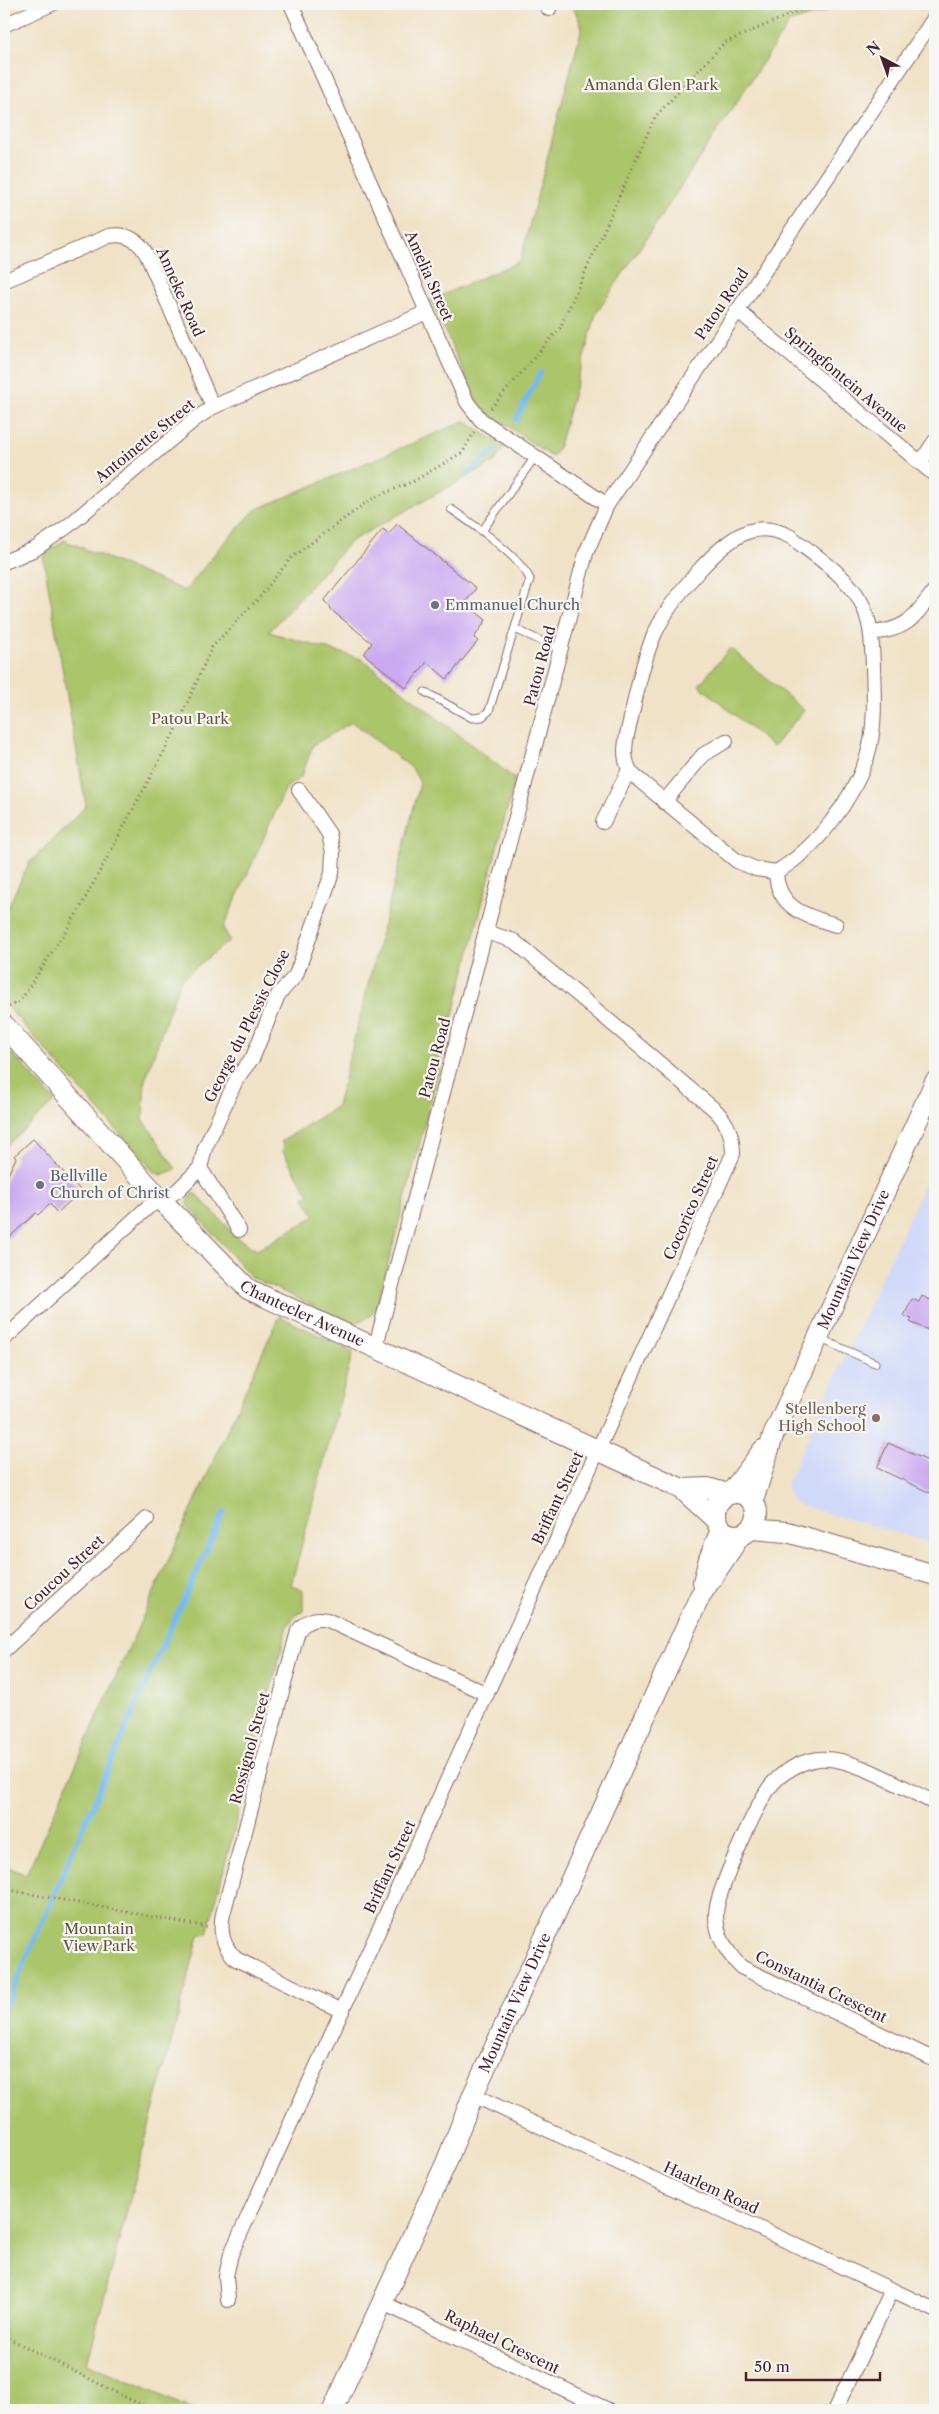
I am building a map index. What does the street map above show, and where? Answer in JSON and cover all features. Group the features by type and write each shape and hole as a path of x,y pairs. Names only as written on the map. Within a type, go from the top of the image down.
{"street":[{"path":"4,25 52,4"},
{"name":"Amelia Street","path":"291,4 454,377 467,402 481,420 607,505"},
{"name":"Patou Road","path":"375,1349 586,553 607,505 935,17"},
{"name":"Anneke Road","path":"4,281 109,236 116,235 131,238 143,248 213,408"},
{"name":"Springfontein Avenue","path":"737,310 935,475"},
{"name":"Antoinette Street","path":"4,562 35,549 68,526 194,420 213,408 427,312"},
{"path":"920,463 935,441"},
{"path":"763,529 782,532 791,537 849,584 863,605 872,633 873,728 866,758 851,790 827,827 805,852 776,872 756,870 737,862 664,802 629,770 624,759 624,750 634,703 656,631 669,606 696,574 732,540 741,534 763,529"},
{"path":"872,633 891,631 903,626 935,590"},
{"path":"664,802 703,755 726,741"},
{"path":"603,822 629,770"},
{"name":"George du Plessis Close","path":"200,1168 205,1148 237,1078 253,1057 278,995 296,974 332,873 333,853 329,834 299,790"},
{"path":"776,872 782,894 792,908 807,917 836,925"},
{"name":"Cocorico Street","path":"486,932 514,941 715,1110 731,1133 733,1154 730,1164 598,1450"},
{"name":"Chantecler Avenue","path":"4,1025 161,1200 248,1289 375,1349 682,1488 732,1528"},
{"name":"Mountain View Drive","path":"333,2410 446,2163 473,2095 700,1596 709,1559 732,1528 757,1515 754,1504 773,1436 935,1082"},
{"path":"4,1339 148,1207 176,1191 200,1168 239,1230"},
{"name":"Mountain View Drive","path":"732,1528 719,1502 729,1494 773,1436"},
{"name":"Briffant Street","path":"228,2300 226,2276 232,2254 598,1450"},
{"name":"Chantecler Avenue","path":"682,1488 708,1488 729,1494 739,1493 754,1504"},
{"path":"754,1504 787,1532"},
{"name":"Coucou Street","path":"4,1650 147,1519"},
{"path":"732,1528 787,1532 935,1575"},
{"name":"Rossignol Street","path":"221,1930 223,1914 295,1637 301,1626 313,1619 327,1620 487,1694"},
{"name":"Constantia Crescent","path":"935,1803 842,1761 819,1759 797,1765 779,1777 765,1793 720,1890 716,1914 717,1925 725,1948 741,1967 935,2060"},
{"path":"221,1930 224,1944 236,1959 342,2011"},
{"name":"Haarlem Road","path":"473,2095 935,2310"},
{"path":"834,2410 892,2290"},
{"name":"Raphael Crescent","path":"381,2302 581,2405 608,2410"}],"lane":[{"path":"482,531 535,457"},
{"path":"425,692 472,718 482,717 489,711 530,579 525,570 482,531 451,509"},
{"path":"515,629 561,650"},
{"path":"818,1338 875,1363"}],"path":[{"path":"4,1010 21,1000 79,910 174,732 212,647 258,599 291,558 370,499 414,481 463,452 481,420 560,328 655,117 724,43 814,4"},
{"path":"4,1889 221,1930"},
{"path":"4,2336 151,2410"}],"shaded area":[{"name":"Stellenberg High School","path":"935,1161 935,1544 793,1503 786,1485"}],"green space":[{"name":"Amanda Glen Park","path":"572,4 846,4 789,23 596,314 558,449 552,457 479,406 431,300 520,261 582,27"},
{"name":"Patou Park","path":"465,421 505,447 494,462 351,541 269,632 362,659 515,779 377,1306 367,1318 351,1323 251,1277 187,1204 192,1194 196,1194 239,1239 257,1250 315,1216 304,1198 309,1195 282,1150 285,1148 281,1142 337,1106 420,783 412,768 352,722 313,745 301,777 286,788 223,928 230,940 180,980 145,1080 143,1119 176,1169 161,1175 153,1171 4,1003 4,915 29,863 86,806 43,556 64,540 185,591 221,546 255,510"},
{"path":"730,648 804,710 773,747 699,685"},
{"path":"4,1045 55,1101 4,1148"},
{"name":"Mountain View Park","path":"279,1316 353,1352 291,1585 303,1590 303,1611 294,1617 287,1627 207,1934 199,1936 87,2363 194,2410 4,2410 4,1865 26,1875"}],"building":[{"name":"Emmanuel Church","path":"397,524 476,588 465,603 486,620 474,638 478,641 447,679 427,662 406,688 364,654 372,643 330,609 331,607 324,601 383,529 389,534"},
{"name":"Bellville Church of Christ","path":"33,1139 81,1191 57,1213 50,1204 38,1215 36,1213 4,1242 4,1183 16,1158 14,1156"},
{"path":"922,1296 935,1302 935,1333 910,1322 912,1319 904,1316 912,1299 919,1302"},
{"path":"888,1443 935,1464 935,1495 877,1468"}],"waterway":[{"path":"516,420 540,373"},
{"path":"467,474 494,451"},
{"path":"4,2010 149,1675 224,1512"}],"place":[{"name":"Emmanuel Church","path":"435,605"},
{"name":"Bellville Church of Christ","path":"40,1185"},
{"name":"Stellenberg High School","path":"876,1418"}]}
